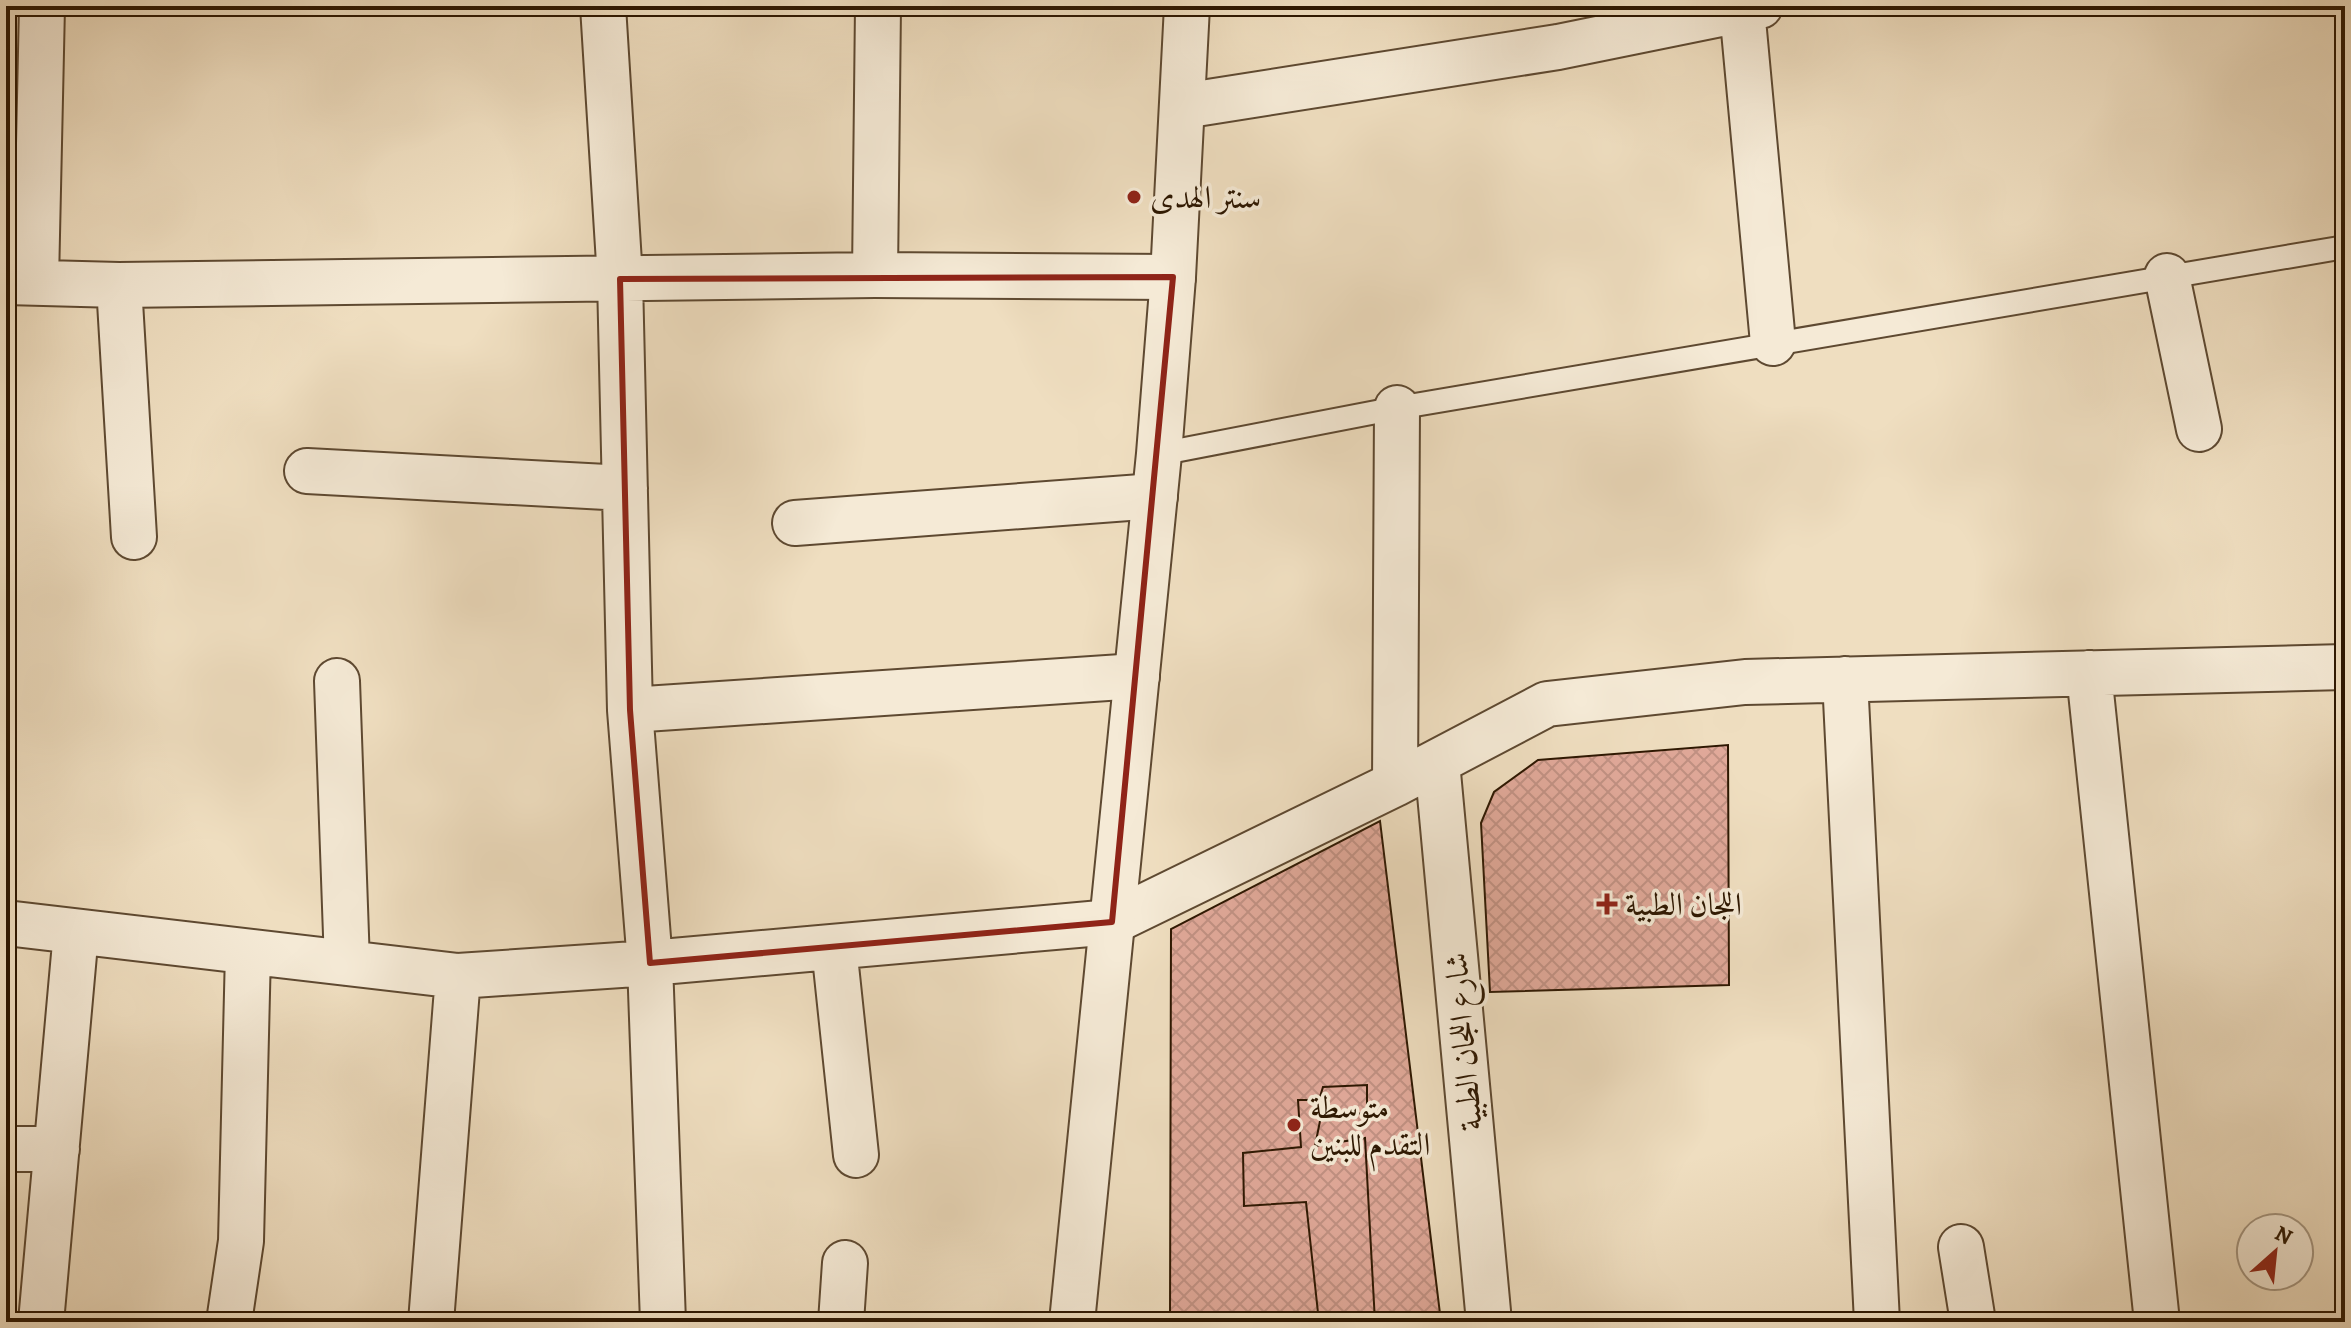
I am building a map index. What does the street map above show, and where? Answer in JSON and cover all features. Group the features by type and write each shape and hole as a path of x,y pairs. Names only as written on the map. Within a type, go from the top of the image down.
{"street":[{"path":"42,6 23,111 21,282 119,285 875,275 1173,277"},
{"path":"603,6 620,279 630,710 650,963 663,1322"},
{"path":"875,275 878,6"},
{"path":"1072,1322 1159,454 1173,277 1187,6"},
{"path":"1183,106 1558,47 1751,7 1773,343"},
{"path":"2167,276 2199,429"},
{"path":"119,285 134,537"},
{"path":"1395,784 1397,408"},
{"path":"307,471 625,488"},
{"path":"795,523 1155,496"},
{"path":"6,923 458,976 650,963 1112,922 1395,784 1547,704 1745,682 2345,667"},
{"path":"2089,673 2157,1322"},
{"path":"630,710 1137,676"},
{"path":"1845,679 1877,1322"},
{"path":"337,681 347,963"},
{"name":"شارع اللجان الطبية","path":"1437,762 1489,1322"},
{"path":"41,1322 76,932"},
{"path":"834,947 856,1155"},
{"path":"229,1322 241,1241 248,952"},
{"path":"431,1322 458,976"},
{"path":"6,1149 57,1149"},
{"path":"1961,1247 1973,1322"},
{"path":"841,1322 845,1263"}],"lane":[{"path":"1159,454 1397,408 2345,247"}],"highlighted area":[{"path":"1173,277 1112,922 650,963 630,710 620,279"}],"building":[{"name":"اللجان الطبية","path":"1728,745 1729,985 1490,992 1481,823 1494,792 1538,760"},
{"name":"متوسطة التقدم للبنين","path":"1380,821 1441,1322 1170,1322 1171,929"},
{"path":"1367,1085 1367,1113 1321,1116 1315,1146 1365,1138 1375,1322 1319,1322 1306,1202 1244,1206 1243,1153 1301,1147 1298,1100 1319,1100 1323,1087"}],"place":[{"name":"سنتر الهدى","path":"1134,197"},
{"name":"اللجان الطبية","path":"1607,904"},
{"name":"متوسطة التقدم للبنين","path":"1294,1125"}]}
